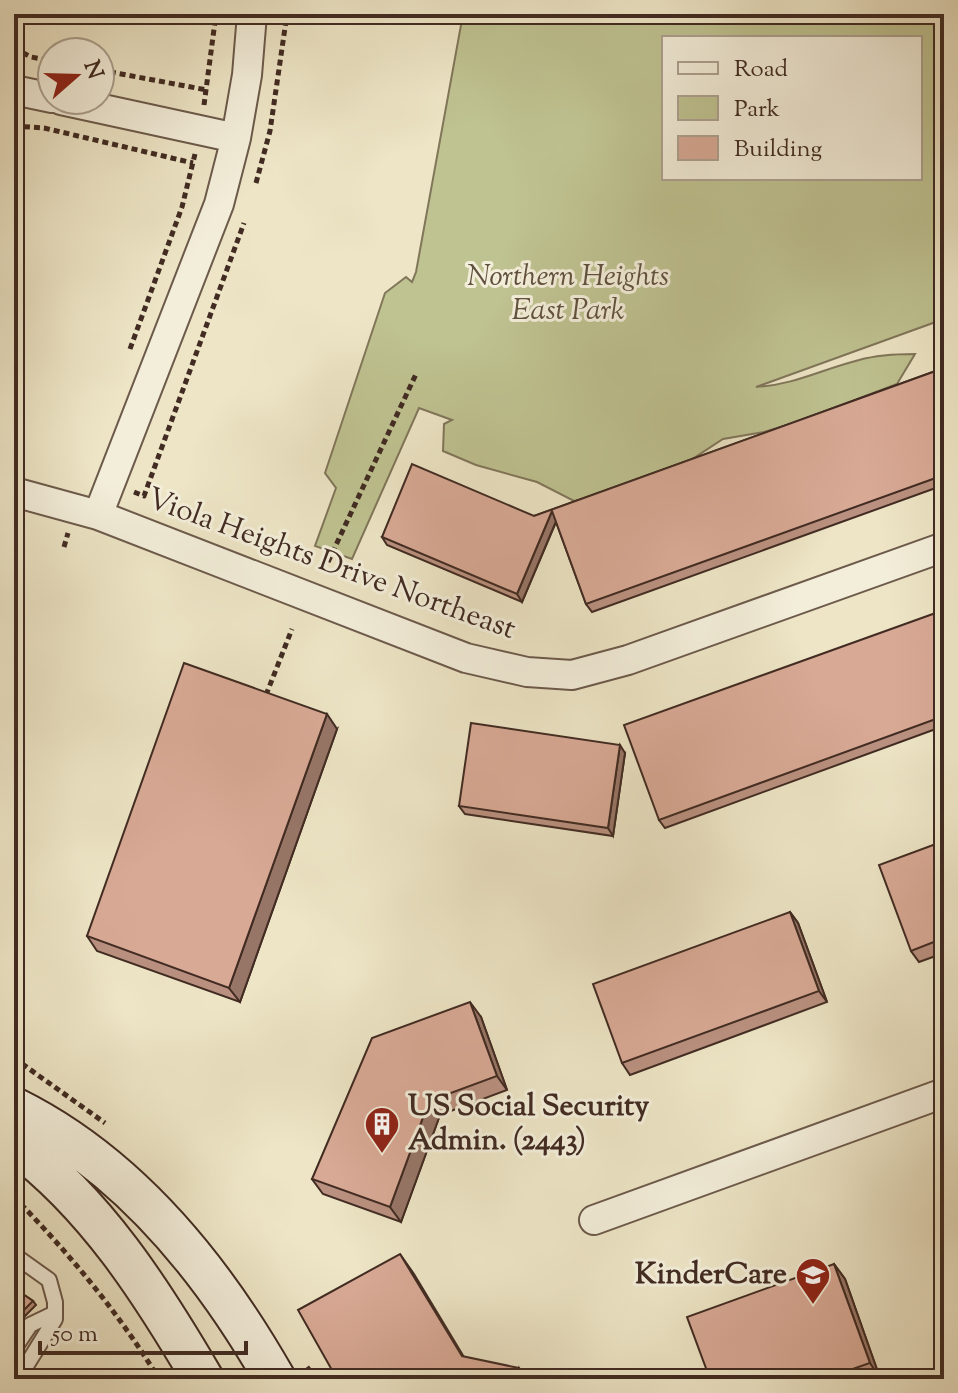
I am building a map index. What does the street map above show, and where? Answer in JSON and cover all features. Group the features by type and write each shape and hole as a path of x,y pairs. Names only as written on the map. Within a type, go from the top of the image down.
{"main road":[{"path":"14,1108 85,1152 165,1224 197,1260 230,1306 275,1379"},
{"path":"14,1143 71,1193 108,1234 142,1279 203,1379"}],"street":[{"path":"98,515 219,204 236,138 247,75 252,14"},
{"path":"14,90 36,95"},
{"path":"116,112 236,138"},
{"name":"Viola Heights Drive Northeast","path":"14,492 98,515 466,658 527,672 572,675 628,660 944,547"},
{"path":"594,1220 944,1093"}],"lane":[{"path":"14,1255 49,1280 55,1302 55,1319 18,1379"},
{"path":"14,1349 30,1325 55,1313"}],"path":[{"path":"116,73 207,90 216,14"},
{"path":"14,48 36,58"},
{"path":"14,126 44,128 193,163 182,207 128,354"},
{"path":"328,562 417,372"},
{"path":"263,702 292,629"},
{"path":"14,1197 58,1242 110,1308 159,1379"}],"green space":[{"name":"Northern Heights East Park","path":"463,14 944,14 944,319 756,387 796,380 866,358 915,354 897,384 794,423 723,439 677,469 621,493 574,501 537,482 476,465 443,451 444,424 452,420 419,408 352,559 315,546 336,488 325,473 385,293 406,277 412,282"}],"building":[{"path":"944,368 944,475 586,604 552,511 517,594 382,537 412,464 534,516"},
{"path":"944,610 944,716 659,820 624,725"},
{"path":"184,663 327,714 229,988 87,936"},
{"path":"471,723 620,745 608,828 459,806"},
{"path":"944,841 944,938 911,951 879,865"},
{"path":"790,912 819,991 622,1063 593,984"},
{"name":"US Social Security Admin. (2443)","path":"470,1002 497,1076 429,1101 390,1207 312,1179 372,1038"},
{"path":"400,1254 462,1356 519,1368 516,1379 337,1379 298,1310"},
{"name":"KinderCare","path":"834,1264 870,1363 824,1379 710,1379 687,1317"},
{"path":"14,1288 33,1301 14,1323"}],"place":[{"name":"US Social Security Admin. (2443)","path":"382,1155"},
{"name":"KinderCare","path":"813,1306"}]}
